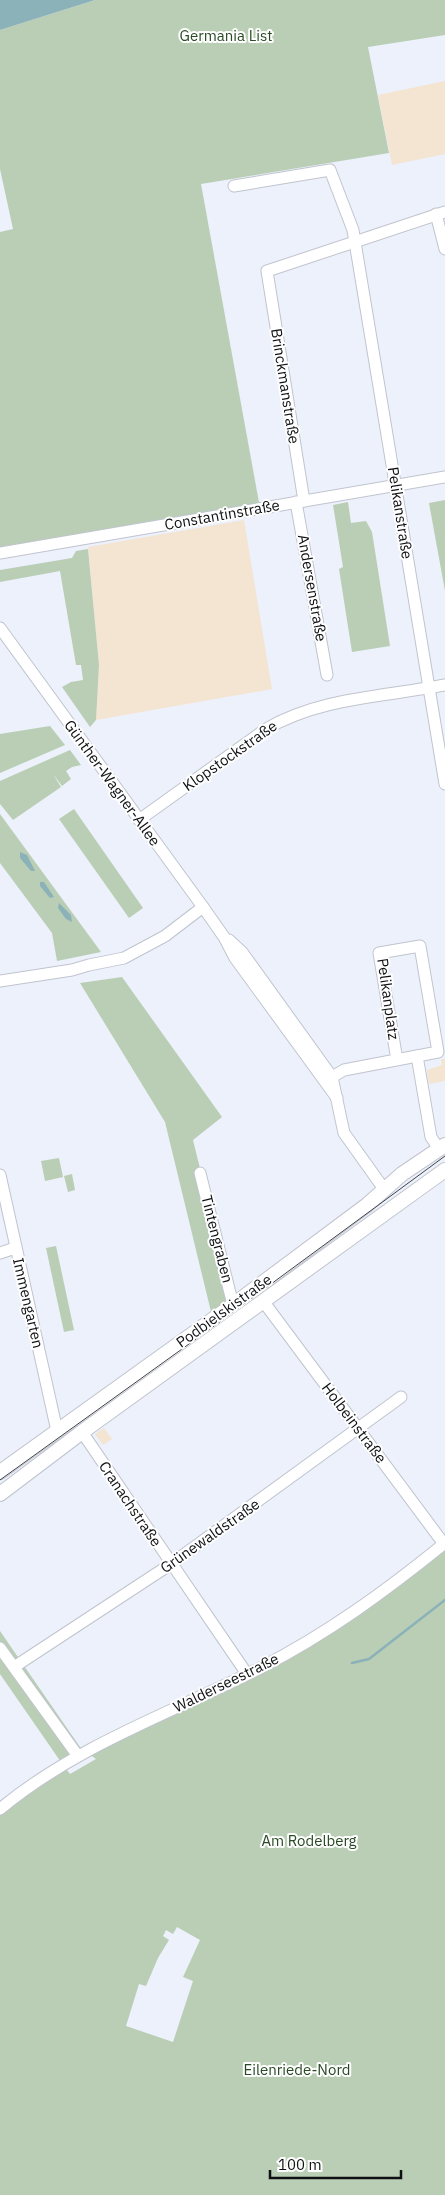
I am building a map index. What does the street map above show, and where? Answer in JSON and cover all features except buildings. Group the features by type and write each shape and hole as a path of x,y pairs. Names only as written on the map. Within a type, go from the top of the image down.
{"main road":[{"name":"Podbielskistraße","path":"0,1472 233,1305 366,1205 402,1174 442,1147"},
{"name":"Podbielskistraße","path":"0,1494 82,1432 445,1170"},
{"path":"384,1189 396,1205"}],"street":[{"name":"Pelikanstraße","path":"234,186 330,170 353,230 445,784"},
{"path":"355,242 441,213 445,249"},
{"name":"Brinckmanstraße","path":"300,501 267,271 355,242"},
{"name":"Constantinstraße","path":"0,553 445,477"},
{"name":"Andersenstraße","path":"300,501 327,675"},
{"name":"Günther-Wagner-Allee","path":"0,628 203,907 224,937 235,958 337,1098"},
{"name":"Klopstockstraße","path":"139,820 282,719 318,706 445,685"},
{"path":"0,981 72,970 90,972 127,965 145,956 165,936 203,907"},
{"name":"Günther-Wagner-Allee","path":"224,937 242,952 332,1077 344,1133 384,1189"},
{"name":"Pelikanplatz","path":"332,1077 344,1070 397,1060 418,1056 438,1052 440,1040 420,946 379,953 397,1060"},
{"path":"418,1056 431,1137 442,1147"},
{"name":"Tintengraben","path":"200,1174 233,1305"},
{"name":"Immengarten","path":"0,1175 57,1431"},
{"path":"0,1253 15,1248"},
{"name":"Holbeinstraße","path":"263,1301 444,1544"},
{"name":"Grünewaldstraße","path":"14,1668 171,1564 400,1397"},
{"name":"Cranachstraße","path":"82,1432 247,1674"},
{"name":"Walderseestraße","path":"0,1809 78,1756 124,1731 247,1674 323,1633 388,1588 444,1544"},
{"path":"0,1648 78,1756"}],"shaded area":[{"path":"445,81 445,154 392,165 378,95"},
{"path":"244,520 272,689 96,720 99,665 88,547"},
{"path":"441,1059 445,1059 445,1081 429,1084 427,1070 442,1065"},
{"path":"104,1428 112,1439 103,1445 95,1434"}],"green space":[{"name":"Germania List","path":"95,0 445,0 445,35 368,47 389,153 201,184 260,508 0,553 0,232 13,229 0,169 0,30"},
{"path":"445,500 445,591 429,503"},
{"path":"348,502 351,523 366,521 372,532 390,646 352,652 339,569 343,567 333,505"},
{"path":"88,549 99,665 96,720 90,727 62,687 71,682 83,680 81,665 76,665 60,571 0,582 0,570 72,558 76,551"},
{"path":"50,726 65,745 0,773 0,734"},
{"path":"70,750 81,765 66,771 71,779 62,786 53,774 61,787 13,820 0,804 0,781"},
{"path":"74,809 143,908 129,918 59,819"},
{"path":"0,814 101,952 57,961 52,933 0,863"},
{"path":"122,977 222,1117 193,1140 232,1299 212,1316 165,1122 80,983"},
{"path":"59,1158 63,1177 45,1181 41,1161"},
{"path":"72,1174 75,1190 68,1192 64,1176"},
{"path":"56,1246 74,1330 64,1332 46,1248"},
{"name":"Eilenriede-Nord","path":"445,1543 445,2195 0,2195 0,1809 63,1765 0,1674 0,1631 80,1747 86,1751 323,1633","holes":["86,1752 96,1759 70,1774 63,1765","177,1927 200,1940 183,1977 193,1981 173,2042 126,2026 139,1984 146,1986 158,1958 169,1940 163,1936 166,1930 173,1934"]}],"water":[{"path":"0,0 95,0 0,30"},
{"path":"20,852 27,855 35,871 31,871 20,858"},
{"path":"40,882 44,882 54,897 50,898 40,886"},
{"path":"59,903 71,915 72,922 66,919 58,908"}],"waterway":[{"path":"352,1663 369,1659 445,1600"}],"tram line":[{"path":"0,1480 445,1156"}],"park label":[{"name":"Am Rodelberg","path":"309,1841"}]}
